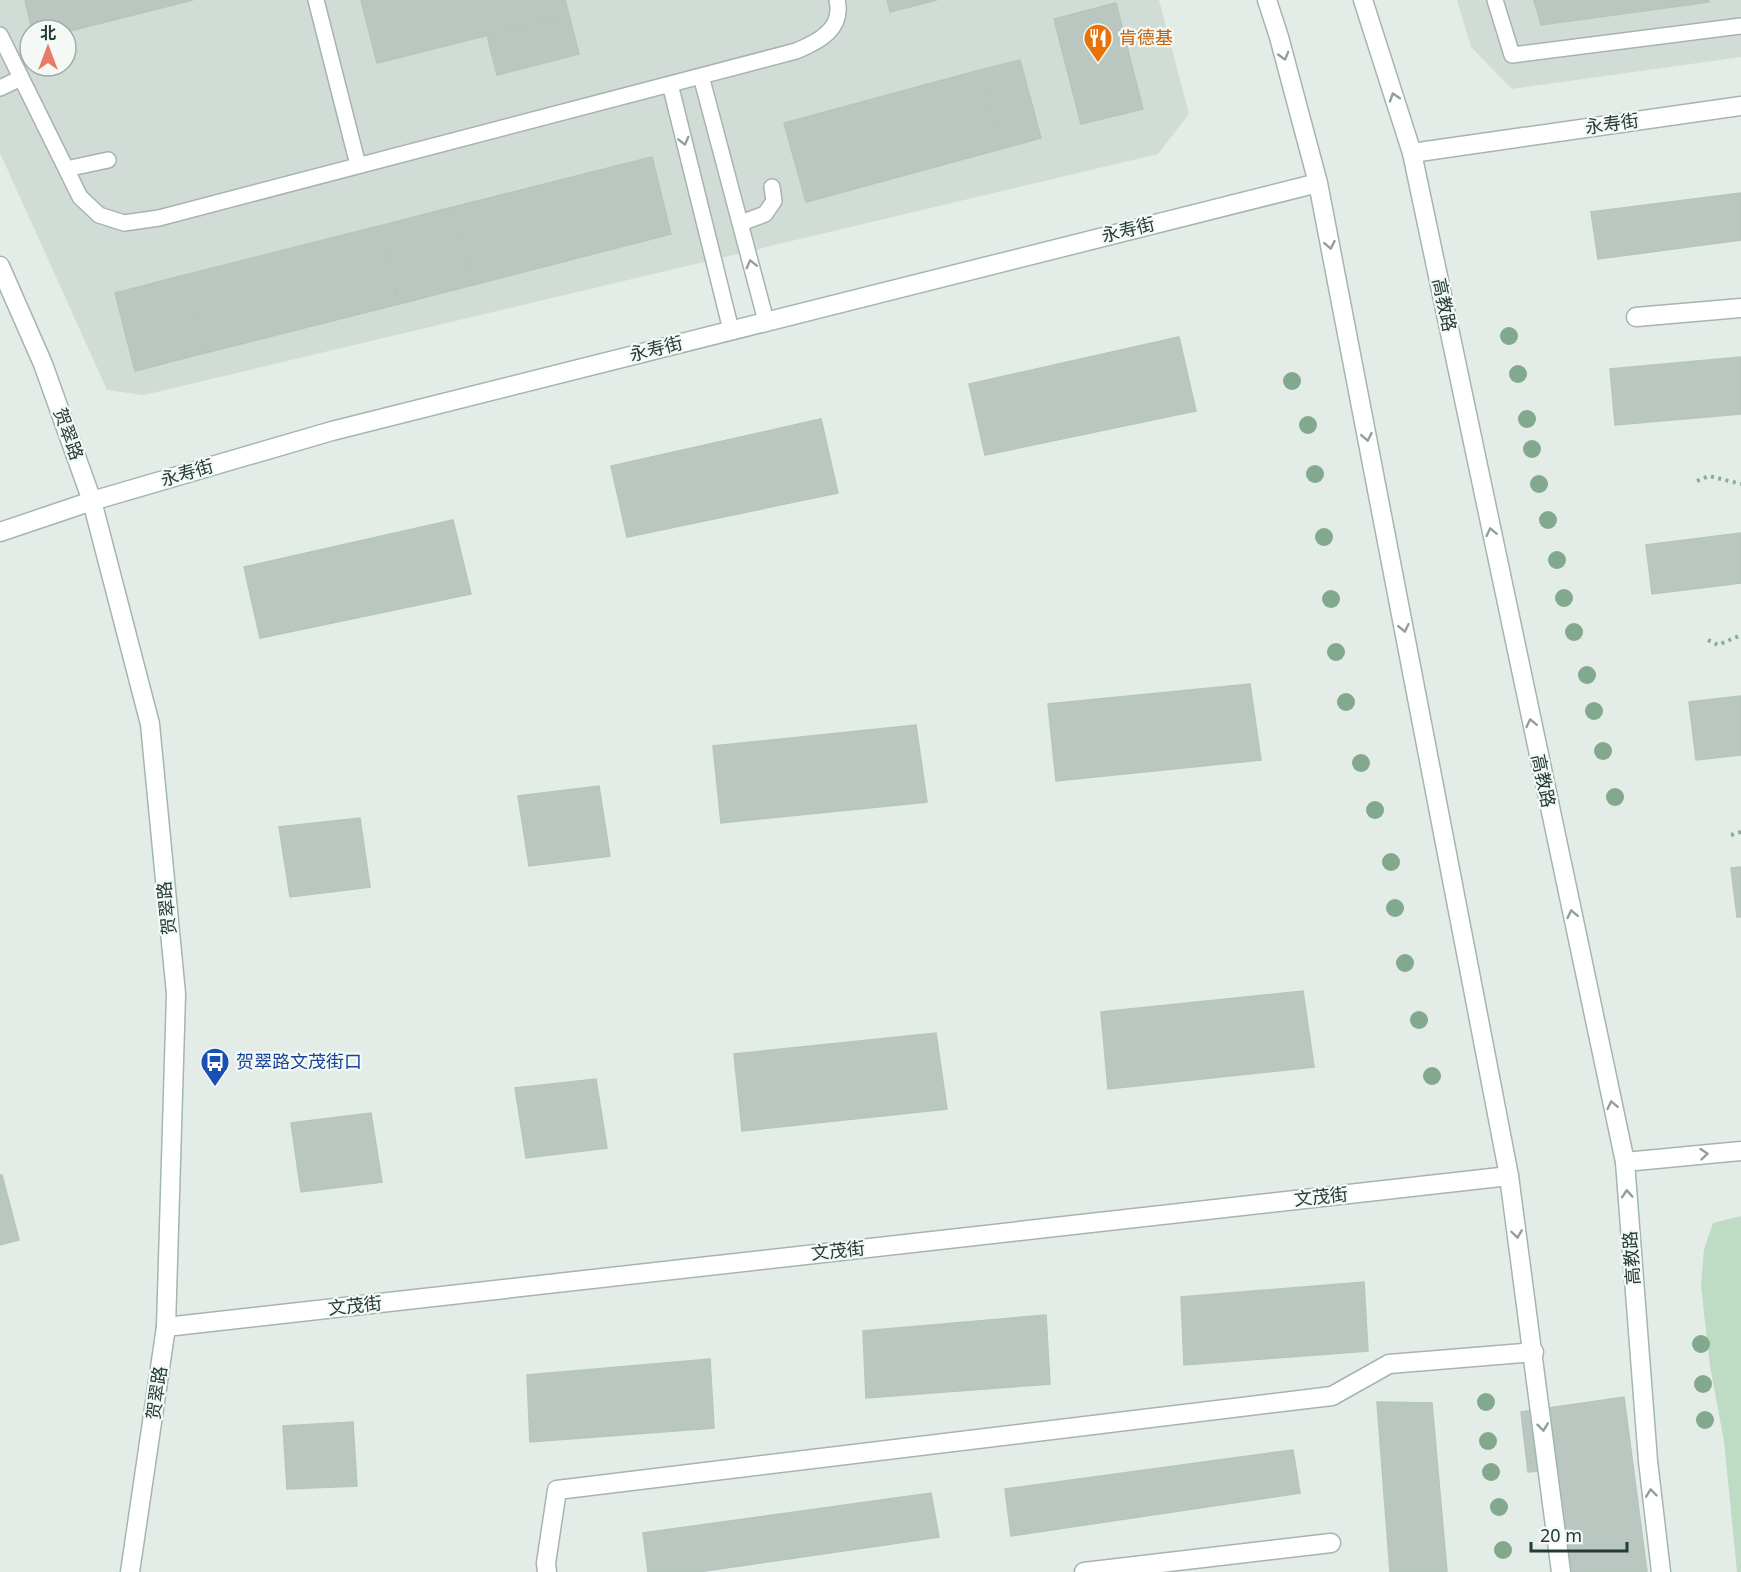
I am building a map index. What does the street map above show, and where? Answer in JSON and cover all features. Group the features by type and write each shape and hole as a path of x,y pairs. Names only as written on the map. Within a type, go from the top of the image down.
{"street":[{"path":"1267,0 1318,183 1509,1176 1534,1352 1561,1572"},
{"name":"高教路","path":"1363,0 1412,153 1624,1162 1648,1461 1661,1572"},
{"name":"永寿街","path":"1412,153 1741,106"},
{"name":"永寿街","path":"0,532 92,501 332,431 1318,183"},
{"name":"贺翠路","path":"0,267 43,364 92,501 150,724 176,994 166,1327 130,1572"},
{"path":"1636,316 1741,308"},
{"path":"1624,1162 1741,1151"},
{"name":"文茂街","path":"166,1327 1509,1176"},
{"path":"547,1572 546,1563 557,1490 1332,1396 1389,1364 1534,1352"},
{"path":"1084,1572 1331,1544"}],"lane":[{"path":"316,0 358,165"},
{"path":"0,88 21,78 80,197 99,215 124,223 159,218 796,51 826,36 835,25 839,7 837,0"},
{"path":"1495,0 1512,56 1741,26"},
{"path":"0,35 4,53 18,74"},
{"path":"701,76 766,321"},
{"path":"670,84 731,330"},
{"path":"66,169 108,160"},
{"path":"741,223 765,214 774,201 772,187"}],"path":[{"path":"1697,480 1709,476 1741,484"},
{"path":"1708,640 1718,645 1741,635"},
{"path":"1731,835 1741,832"}],"shaded area":[{"path":"0,0 1159,0 1189,114 1158,154 144,395 107,390 0,153"},
{"path":"1457,0 1741,0 1741,57 1512,89 1471,47"}],"green space":[{"path":"1741,1216 1741,1572 1737,1572 1724,1441 1710,1366 1701,1286 1704,1249 1713,1223"}],"building":[{"path":"25,0 193,0 78,29 78,18 29,18"},
{"path":"361,0 565,0 569,15 377,63"},
{"path":"887,0 937,0 890,12"},
{"path":"1534,0 1709,0 1709,2 1541,25"},
{"name":"肯德基","path":"1116,3 1143,109 1081,124 1054,19"},
{"path":"569,15 579,54 497,75 487,35"},
{"path":"1020,60 1041,138 1001,149 980,70"},
{"path":"980,70 1001,149 806,202 784,123"},
{"path":"652,157 671,234 473,285 453,207"},
{"path":"1741,193 1741,240 1598,259 1591,212"},
{"path":"453,207 473,285 399,304 379,226"},
{"path":"379,226 399,304 205,353 185,275"},
{"path":"185,275 205,353 135,371 115,293"},
{"path":"1179,337 1196,411 985,455 969,384"},
{"path":"1741,357 1741,414 1615,425 1610,369"},
{"path":"821,419 838,493 627,537 611,466"},
{"path":"453,520 471,594 260,638 244,567"},
{"path":"1741,533 1741,583 1652,594 1646,545"},
{"path":"1250,684 1261,760 1056,781 1048,704"},
{"path":"1741,696 1741,755 1696,760 1689,702"},
{"path":"916,725 927,802 721,823 713,746"},
{"path":"599,786 610,856 529,866 518,796"},
{"path":"360,818 370,887 290,897 279,827"},
{"path":"1741,867 1741,917 1737,917 1731,868"},
{"path":"1303,991 1314,1067 1108,1089 1101,1012"},
{"path":"936,1033 947,1109 742,1131 734,1054"},
{"path":"596,1079 607,1148 526,1158 515,1088"},
{"path":"371,1113 382,1182 301,1192 291,1123"},
{"path":"0,1175 2,1175 19,1240 0,1245"},
{"path":"1364,1282 1368,1351 1184,1365 1181,1297"},
{"path":"1046,1315 1050,1384 866,1398 863,1331"},
{"path":"710,1359 714,1428 530,1442 527,1375"},
{"path":"1624,1397 1647,1572 1553,1572 1541,1471 1528,1472 1521,1412"},
{"path":"1377,1402 1432,1403 1447,1572 1390,1572"},
{"path":"353,1422 357,1486 287,1489 283,1426"},
{"path":"1293,1450 1300,1493 1011,1536 1005,1489"},
{"path":"931,1493 939,1537 698,1572 648,1572 643,1533"}],"place":[{"name":"肯德基","path":"1098,64"},
{"name":"贺翠路文茂街口","path":"215,1088"}]}
